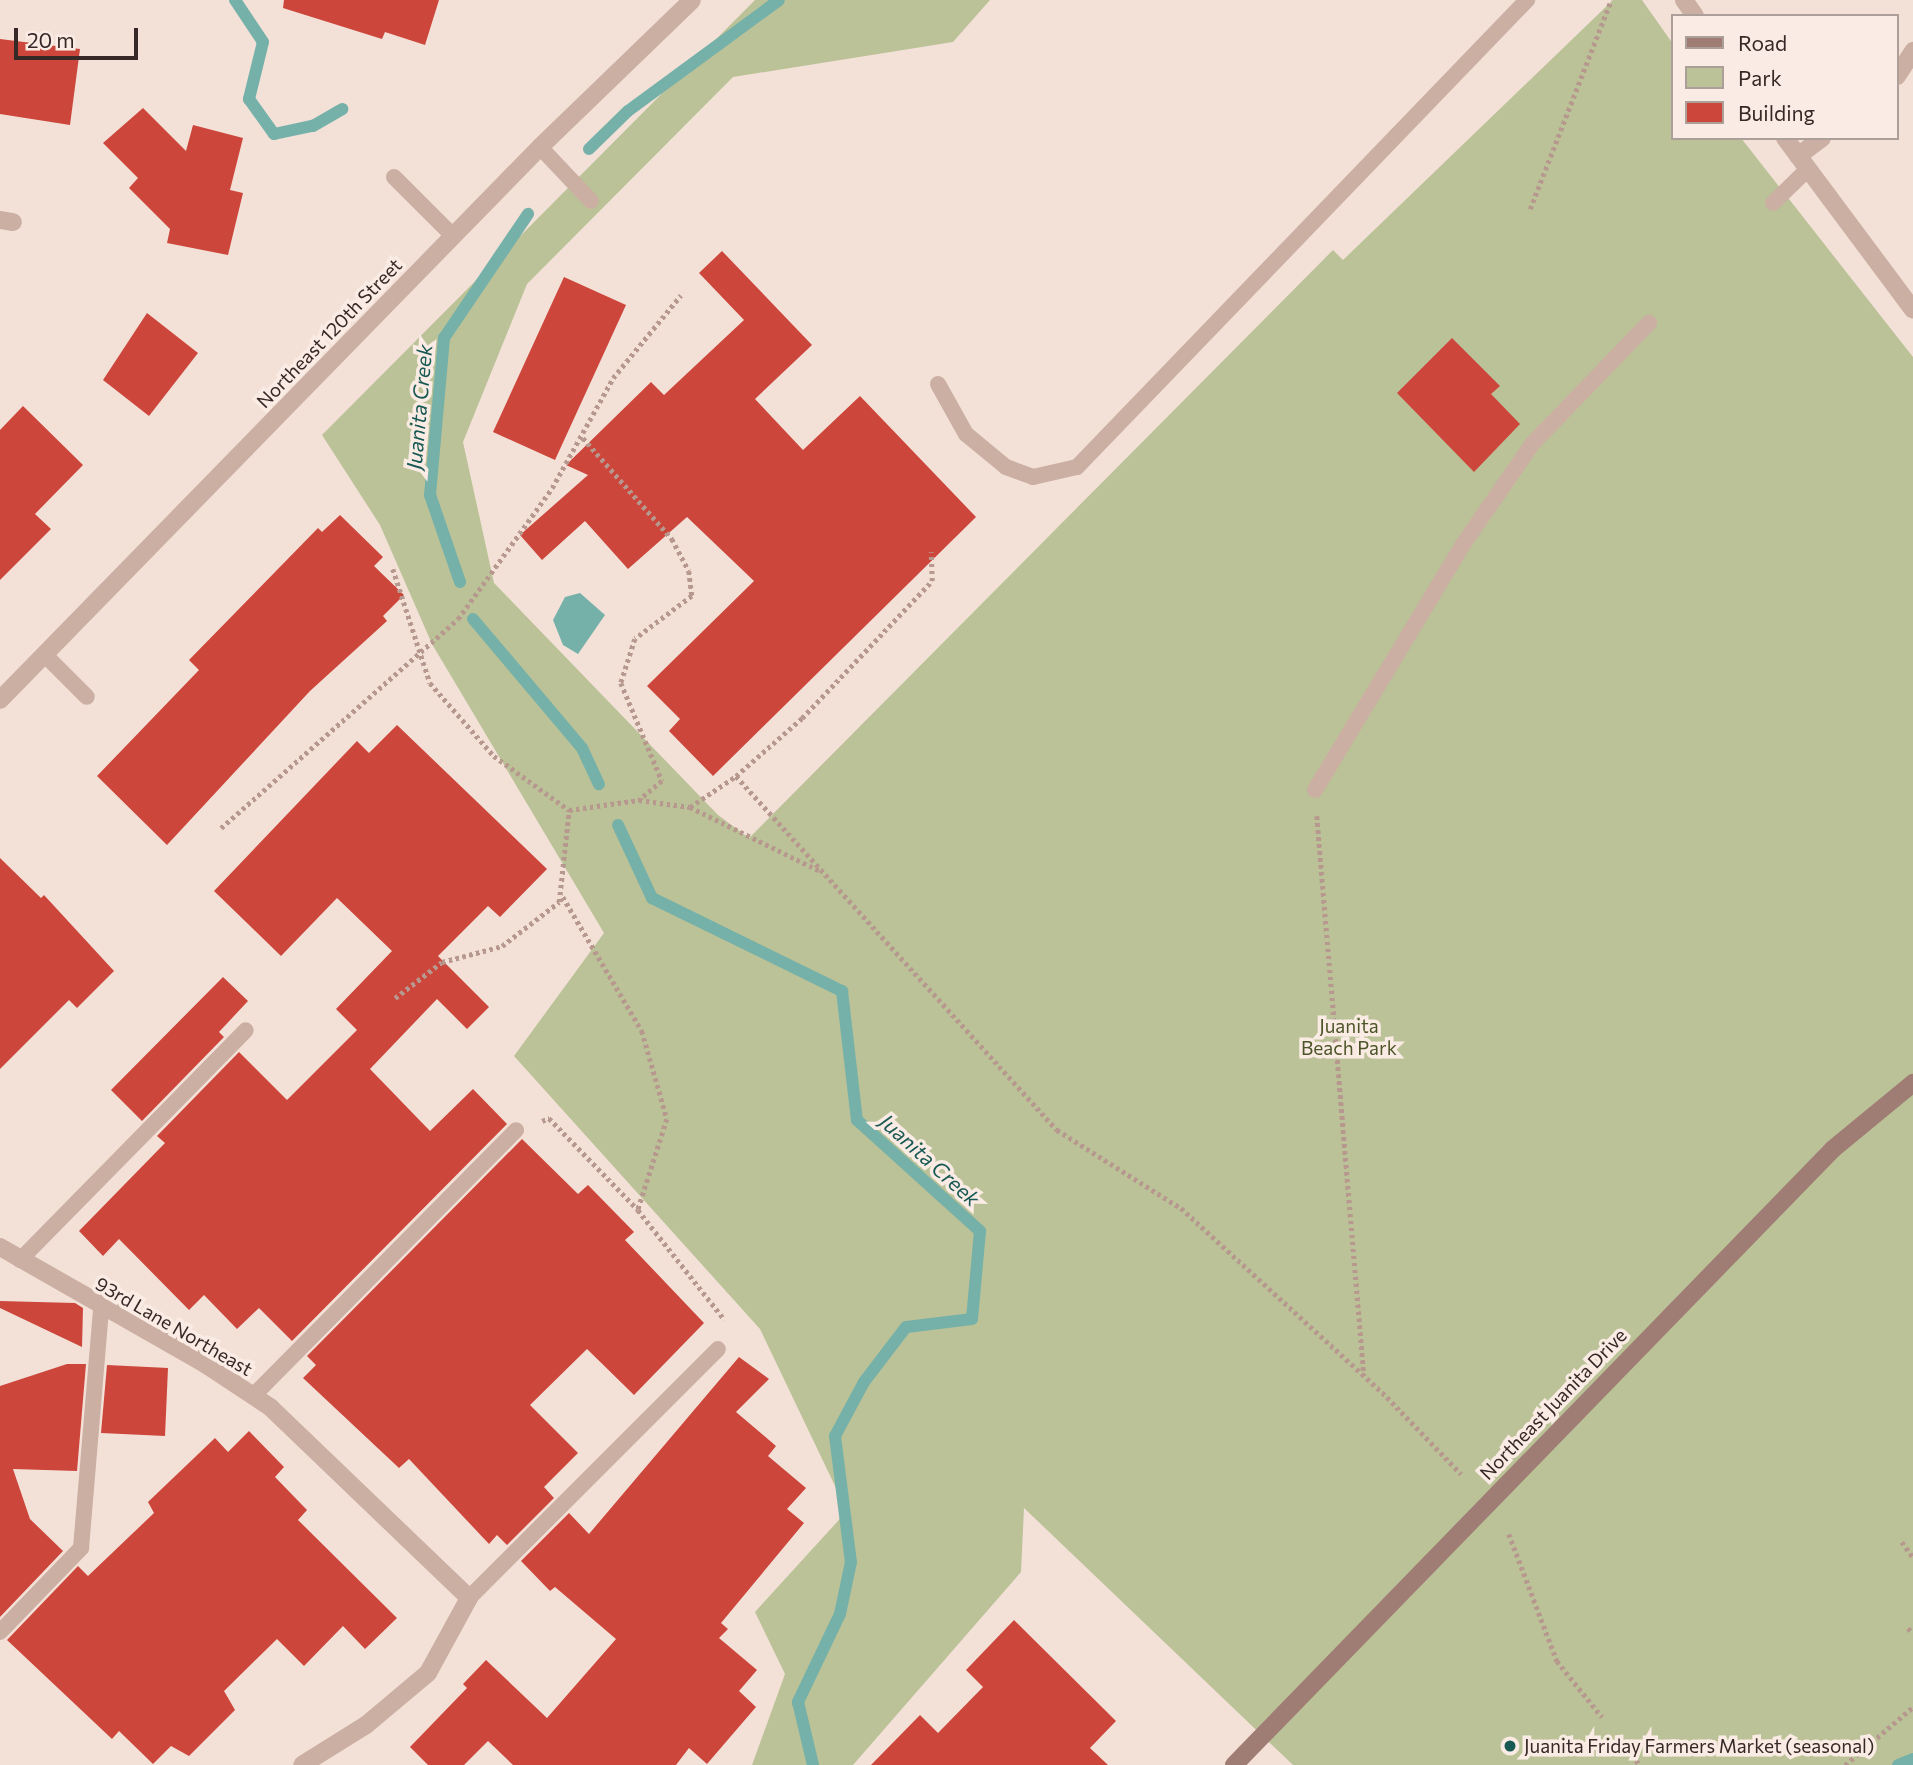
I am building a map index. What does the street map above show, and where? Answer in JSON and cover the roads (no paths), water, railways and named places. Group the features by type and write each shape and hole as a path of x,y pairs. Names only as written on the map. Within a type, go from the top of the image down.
{"main road":[{"name":"Northeast Juanita Drive","path":"1234,1765 1823,1158 1913,1083"}],"street":[{"name":"Northeast 120th Street","path":"0,700 540,147 692,0"},
{"path":"1899,73 1913,51"},
{"path":"1786,140 1913,310"},
{"path":"1803,162 1820,140"},
{"name":"93rd Lane Northeast","path":"0,1247 102,1308 205,1363 253,1396 469,1598"},
{"path":"302,1765 366,1725 428,1673 469,1598"}],"lane":[{"path":"938,384 966,434 1006,467 1033,477 1077,467 1527,0"},
{"path":"540,147 591,201"},
{"path":"1773,203 1803,162"},
{"path":"394,177 453,236"},
{"path":"1315,790 1464,543 1533,443 1649,323"},
{"path":"45,655 87,697"},
{"path":"20,1260 246,1030"},
{"path":"253,1396 516,1130"},
{"path":"0,1632 81,1548 102,1308"},
{"path":"469,1598 718,1349"}],"water":[{"path":"580,593 605,615 578,654 563,645 553,620 565,597"}],"waterway":[{"name":"Juanita Creek","path":"235,0 263,42 249,99 274,134 313,126 342,109"},
{"name":"Juanita Creek","path":"589,149 628,111 779,0"},
{"name":"Juanita Creek","path":"460,582 430,495 444,338 528,214"},
{"name":"Juanita Creek","path":"473,619 582,748 599,784"},
{"name":"Juanita Creek","path":"618,825 652,898 842,991 857,1120 980,1231 972,1319 906,1327 864,1382 835,1436 851,1562 840,1614 798,1702 813,1765"},
{"path":"1898,1765 1913,1759"}],"place":[{"name":"Juanita Friday Farmers Market (seasonal)","path":"1510,1746"}],"park label":[{"name":"Juanita Beach Park","path":"1349,1037"}]}
